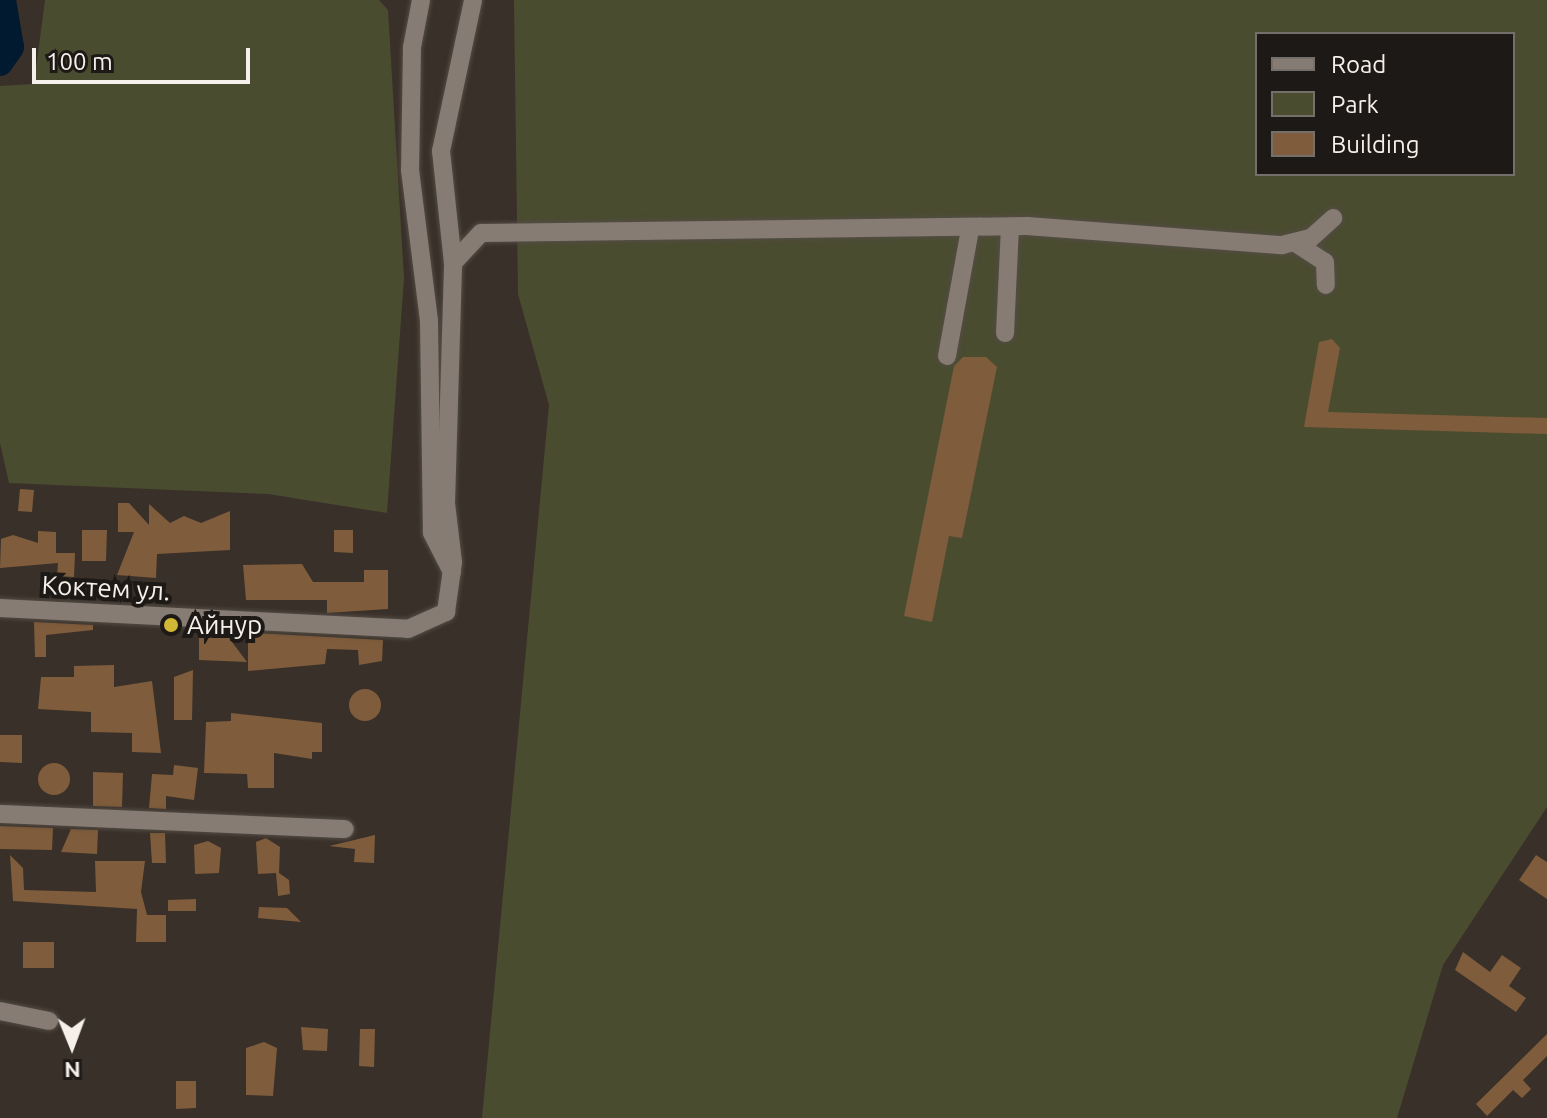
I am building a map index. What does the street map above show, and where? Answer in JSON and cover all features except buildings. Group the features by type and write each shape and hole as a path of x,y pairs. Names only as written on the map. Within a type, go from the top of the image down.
{"street":[{"path":"421,0 412,47 410,170 429,321 432,533 452,572"},
{"name":"Коктем ул.","path":"0,608 400,628 420,628 446,612 452,572 446,503 453,263 441,151 473,0"},
{"path":"1297,244 1333,218"},
{"path":"453,263 481,233 704,233 755,225 970,230 1010,227 1297,244 1325,262 1326,285"},
{"path":"1005,333 1010,227"},
{"path":"947,356 970,230"},
{"path":"0,814 345,829"},
{"path":"0,1011 49,1021"}],"green space":[{"path":"45,0 379,0 388,10 404,278 387,513 268,494 9,483 0,443 0,86 34,84"},
{"path":"514,0 1547,0 1547,807 1443,965 1397,1118 482,1118 549,405 518,294"}],"waterway":[{"path":"0,63 11,47 3,0"}],"place":[{"name":"Айнур","path":"171,625"}]}
